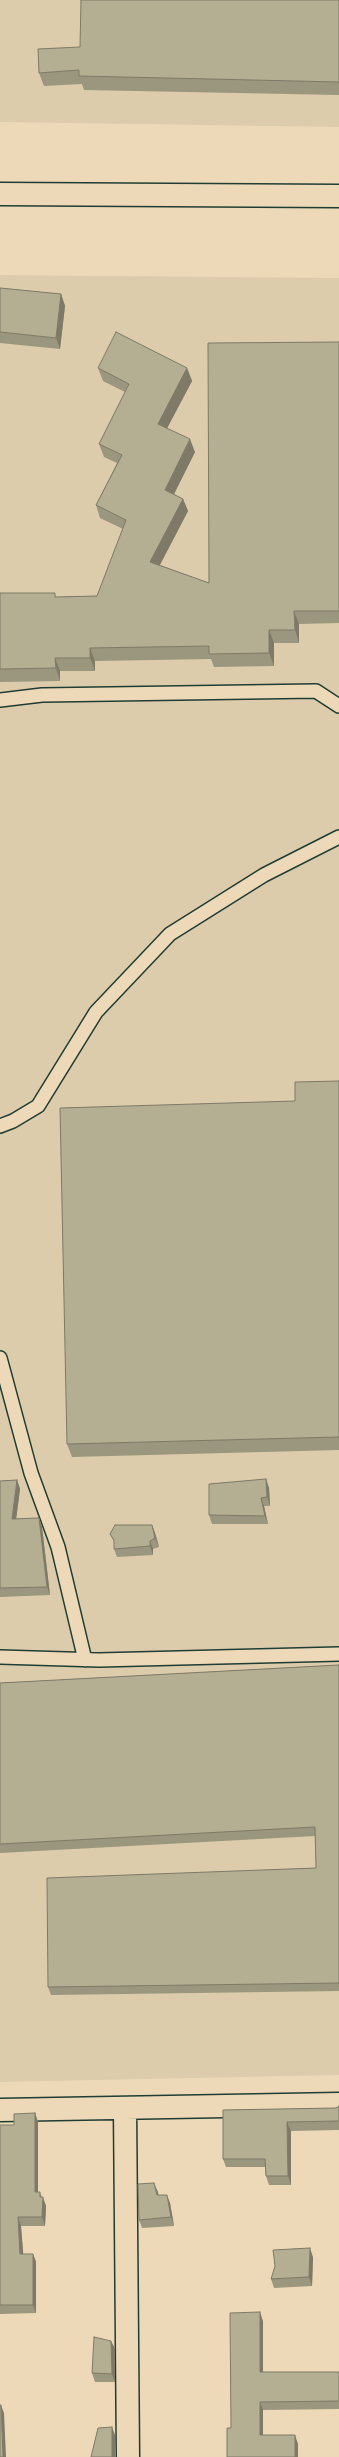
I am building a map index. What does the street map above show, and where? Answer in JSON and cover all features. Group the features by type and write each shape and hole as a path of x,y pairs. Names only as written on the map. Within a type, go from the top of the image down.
{"street":[{"path":"0,194 339,196"},
{"path":"0,2110 339,2104"},
{"path":"125,2108 128,2457"}],"lane":[{"path":"0,700 42,695 316,690 339,706"},
{"path":"0,1126 13,1122 38,1106 96,1012 170,934 264,875 339,837"},
{"path":"0,1358 31,1472 58,1546 85,1660"},
{"path":"0,1657 85,1660 339,1654"}],"shaded area":[{"path":"0,0 339,0 339,127 0,122"},
{"path":"0,275 339,278 339,2075 0,2082"}],"building":[{"path":"81,0 339,0 339,82 79,76 79,70 39,73 38,49 80,47"},
{"path":"0,288 61,294 56,338 0,332"},
{"path":"116,332 187,368 158,424 190,439 165,490 183,499 150,562 209,583 208,343 339,342 339,611 294,611 295,630 269,630 269,653 209,654 209,646 90,648 90,658 55,658 56,668 0,669 0,593 55,593 55,597 97,596 126,520 96,505 122,455 99,444 129,384 98,368"},
{"path":"339,1081 339,1437 67,1444 60,1108 295,1101 295,1082"},
{"path":"266,1479 267,1497 261,1498 265,1516 209,1515 209,1484"},
{"path":"17,1480 12,1519 39,1518 47,1587 0,1588 0,1481"},
{"path":"115,1525 152,1525 155,1538 150,1541 150,1546 114,1549 114,1540 110,1534"},
{"path":"339,1665 339,1983 48,1987 47,1878 316,1868 315,1827 0,1844 0,1683"},
{"path":"339,2106 339,2121 287,2122 288,2176 266,2176 265,2159 223,2159 223,2110 336,2108"},
{"path":"35,2113 35,2192 40,2192 40,2197 43,2197 42,2217 18,2217 20,2254 33,2254 33,2305 0,2305 0,2125 14,2125 14,2114"},
{"path":"154,2183 157,2195 167,2195 171,2217 139,2220 138,2184"},
{"path":"310,2248 309,2277 271,2279 275,2266 273,2250"},
{"path":"260,2312 260,2372 339,2372 339,2401 260,2402 260,2435 295,2435 295,2457 227,2457 227,2428 231,2428 230,2313"},
{"path":"94,2337 111,2341 112,2374 92,2373"},
{"path":"1,2405 3,2457 0,2457"},
{"path":"112,2427 112,2457 91,2457 98,2428"}]}
